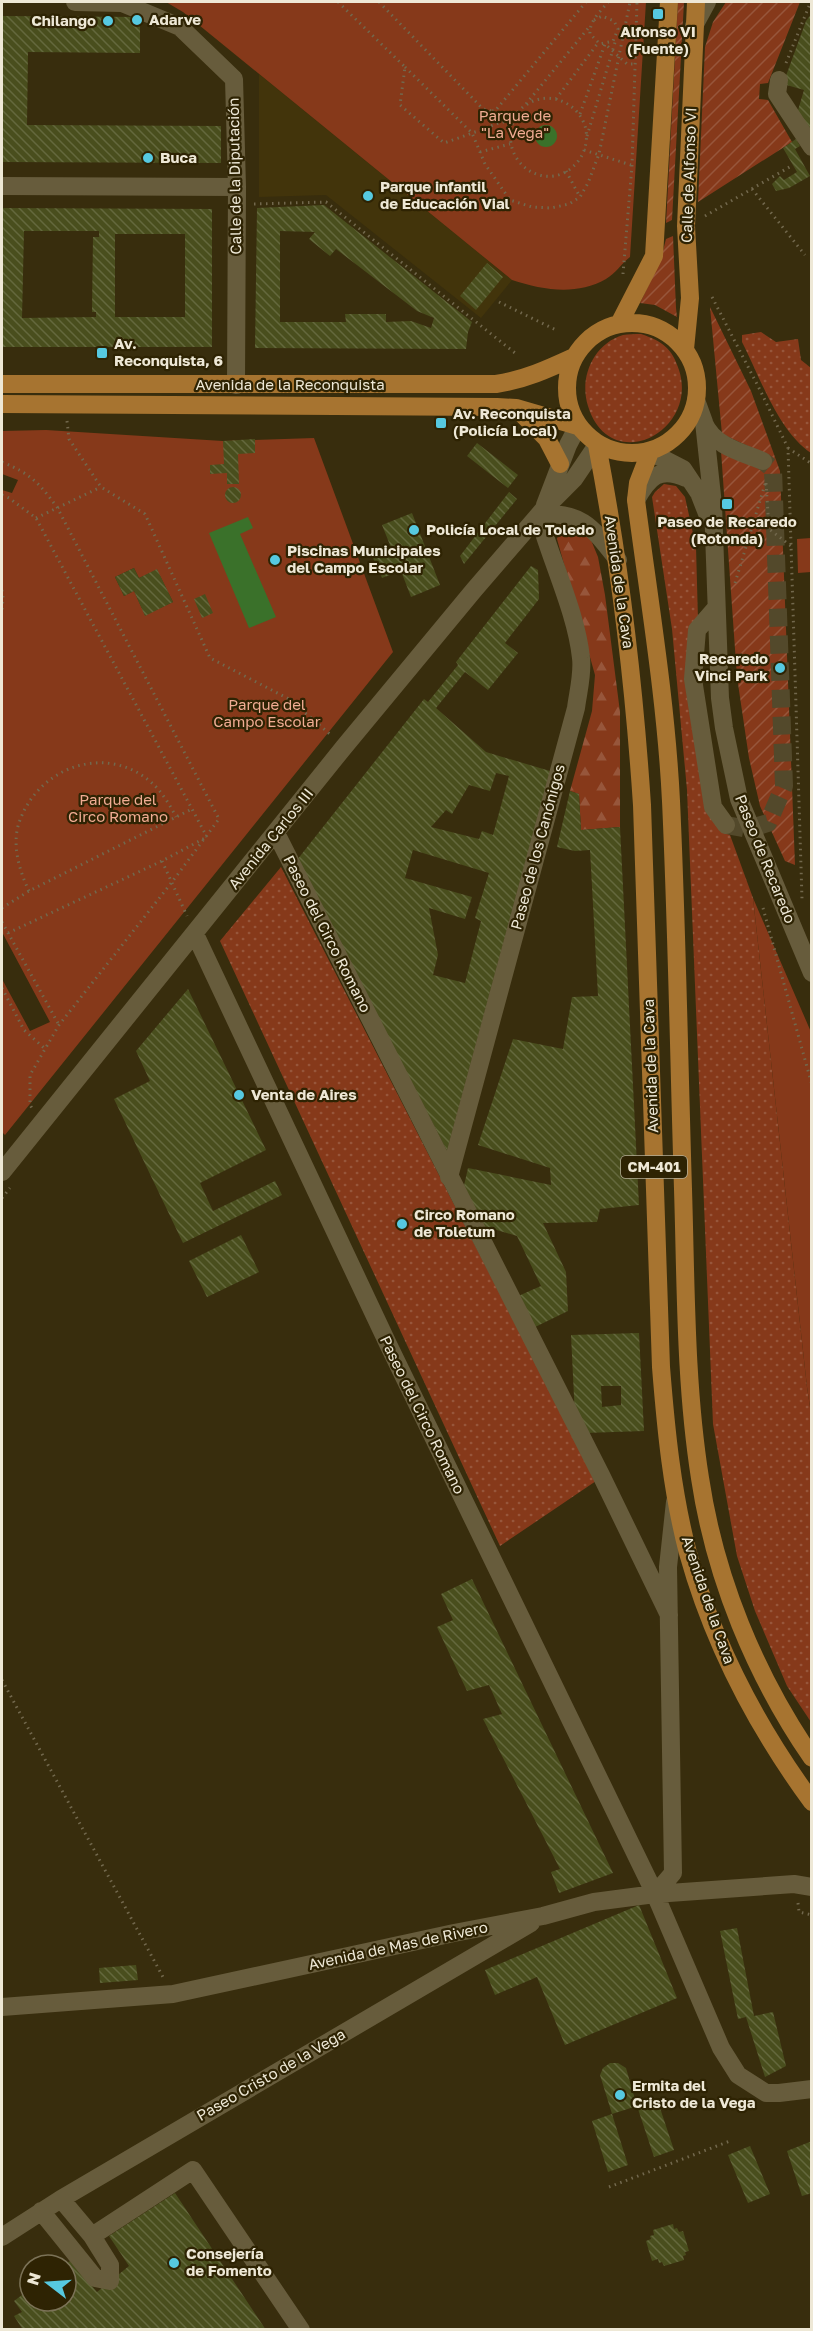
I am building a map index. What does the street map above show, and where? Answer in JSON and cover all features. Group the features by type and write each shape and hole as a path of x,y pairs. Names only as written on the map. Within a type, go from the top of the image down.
{"main road":[{"name":"Calle de Alfonso VI","path":"619,324 654,256 669,2"},
{"name":"Calle de Alfonso VI","path":"685,349 690,298 686,226 696,2"},
{"path":"637,322 656,327 672,336 685,349 695,373 696,399 691,417 681,432 666,444 650,452 632,454 614,452 597,445 578,426 570,410 566,392 567,374 574,357 585,342 601,330 619,324 637,322"},
{"name":"Avenida de la Reconquista","path":"2,384 496,384 514,382 535,375 574,357"},
{"name":"Avenida de la Reconquista","path":"2,404 516,408 578,426"},
{"path":"516,408 537,426 547,439 560,464"},
{"name":"Avenida de la Cava","path":"597,445 618,560 636,719 642,805 662,1367 668,1446 675,1494 688,1553 729,1663 771,1744 812,1802"},
{"name":"Avenida de la Cava","path":"650,452 638,483 636,500 662,689 671,798 687,1334 700,1480 709,1521 741,1627 772,1695 812,1758"}],"street":[{"name":"Calle de la Diputación","path":"75,2 122,3 180,27 234,79 237,195 236,385"},
{"path":"694,26 708,2"},
{"path":"780,80 777,94 804,157"},
{"path":"2,186 237,195"},
{"name":"Paseo de Recaredo","path":"696,399 704,422 713,505 712,527 723,728 739,799 812,973"},
{"path":"704,422 709,433 717,441 763,461"},
{"name":"Avenida Carlos III","path":"538,516 578,426"},
{"name":"Avenida Carlos III","path":"5,1161 44,1120 344,747 538,516 574,479 597,445"},
{"name":"Paseo de Recaredo","path":"650,452 683,469 699,493 712,527"},
{"path":"636,500 646,482 661,473 671,473 690,480"},
{"path":"538,516 555,513 581,520 592,527 618,560"},
{"name":"Paseo de los Canónigos","path":"449,1177 573,719 581,678 582,659 577,634 538,516"},
{"path":"716,608 697,630 693,679 713,807 726,825"},
{"name":"Paseo del Circo Romano","path":"276,833 669,1615"},
{"name":"Paseo del Circo Romano","path":"195,934 388,1344 655,1894 712,2030 730,2065 738,2075 766,2092 779,2093 812,2089"},
{"path":"655,1894 673,1873 668,1567 675,1494"},
{"name":"Avenida de Mas de Rivero","path":"2,2007 173,1994 543,1916 594,1902 655,1894 803,1885"},
{"name":"Paseo Cristo de la Vega","path":"2,2237 61,2199 543,1916"},
{"path":"92,2236 193,2170 301,2330"},
{"path":"41,2211 95,2278 110,2282 110,2265 92,2236 61,2199"}],"path":[{"path":"338,2 472,134 491,174 510,200 532,207 551,208 569,204 580,197 588,183 599,154 630,2"},
{"path":"380,2 483,109 492,111 510,128"},
{"path":"492,111 495,111 585,2"},
{"path":"608,2 515,116 510,128 510,144 512,153 519,163 529,171 541,175 554,175 574,166 584,150 587,138 612,50 616,37 618,29 611,18 602,16 592,22 590,34 598,43 605,44 612,50 627,64 637,64"},
{"path":"624,264 632,165 637,64 637,2"},
{"path":"780,80 809,6"},
{"path":"580,114 605,44 616,37"},
{"path":"556,99 598,43"},
{"path":"405,67 400,105 444,144 515,116"},
{"path":"524,106 535,100 548,98 571,105 580,114 587,138"},
{"path":"480,152 510,144"},
{"path":"584,150 632,165"},
{"path":"698,220 804,157"},
{"path":"566,171 580,197"},
{"path":"752,189 805,255"},
{"path":"237,195 327,202 515,353"},
{"path":"712,297 788,448 802,910"},
{"path":"499,302 556,330"},
{"path":"67,419 69,439 101,487 145,514 210,657 288,699 344,747"},
{"path":"788,448 812,464"},
{"path":"2,462 22,470 37,481 57,507 219,819 59,1025 44,1048 30,1075 30,1105 44,1120"},
{"path":"727,586 735,583 766,481 769,529 791,546"},
{"path":"36,518 101,487"},
{"path":"2,495 36,518 207,837"},
{"path":"2,590 2,614"},
{"path":"29,891 21,875 16,849 19,822 31,797 50,777 75,766 102,763 129,769 152,783 176,817"},
{"path":"2,908 29,891 192,809"},
{"path":"8,933 162,861 207,837"},
{"path":"162,861 195,934"},
{"path":"763,908 812,1085"},
{"path":"2,922 59,1025"},
{"path":"2,988 24,1030 44,1048"},
{"path":"2,1680 173,1994"},
{"path":"609,2187 730,2141"}],"shaded area":[{"name":"Parque infantil de Educación Vial","path":"259,74 512,280 481,318 326,195 259,197"},
{"path":"546,125 554,128 557,136 554,144 546,147 538,144 535,136 538,128"},
{"path":"248,517 253,528 240,534 276,617 249,628 209,533"}],"green space":[{"name":"Parque de \"La Vega\"","path":"166,2 646,2 630,257 609,277 583,288 547,289 512,280 183,12"},
{"path":"678,2 684,2 672,220 666,223"},
{"path":"726,2 800,2 768,83 760,84 759,99 768,100 792,142 698,202 705,47 713,22"},
{"path":"673,236 677,317 655,305 640,303 660,262 666,239"},
{"path":"710,307 751,391 780,471 795,865 785,861 760,806 749,758 737,677 721,451 763,453 722,434"},
{"path":"761,332 776,342 798,339 801,360 811,368 811,453 799,443 779,417 742,342 742,335"},
{"path":"641,334 655,339 673,356 679,370 682,392 676,412 665,427 649,438 632,442 614,439 599,427 588,406 585,384 587,374 596,354 613,339 623,335"},
{"path":"46,430 223,441 314,438 393,652 5,1135 2,1132 2,979 30,1031 50,1022 2,932 2,490 12,493 18,480 2,474 2,431","holes":["134,568 139,578 157,570 173,602 145,615 134,591 124,596 115,577"]},
{"path":"664,484 676,486 685,497 696,547 698,620 691,629 720,830 730,835 753,898 811,1414 811,1722 787,1686 755,1611 737,1556 713,1424 687,790 672,629 652,497"},
{"path":"570,522 591,540 598,557 605,595 620,712 620,827 581,830 579,794 570,791 592,711 595,675 557,539 560,525"},
{"path":"811,538 811,572 798,573 797,539"},
{"path":"281,867 596,1481 500,1546 220,941"},
{"path":"753,898 811,1032 811,1414 807,1387"}],"building":[{"path":"812,13 812,139 796,117 804,90 783,84 806,21"},
{"path":"2,16 140,17 140,53 28,52 27,125 221,126 221,163 2,162"},
{"path":"796,139 800,146 795,149 810,176 789,188 776,191 772,184 780,176 784,180 797,172 783,148"},
{"path":"324,205 472,322 466,349 255,348 257,208","holes":["280,231 315,232 309,239 330,256 336,249 417,311 434,318 431,328 411,321 386,322 386,314 345,314 346,322 280,322"]},
{"path":"2,208 212,209 212,347 2,347","holes":["24,231 99,231 99,237 93,237 92,312 96,312 96,317 22,318","115,234 185,234 185,317 115,317"]},
{"path":"487,263 503,277 476,310 460,296"},
{"path":"255,439 255,453 238,454 239,484 227,484 227,473 210,474 210,465 224,464 223,441"},
{"path":"477,443 518,475 508,488 467,456"},
{"path":"230,487 236,487 241,495 239,501 230,503 225,498 225,492"},
{"path":"509,492 517,499 464,564 460,556"},
{"path":"412,513 440,585 411,597 401,571 382,578 373,558 392,550 382,525"},
{"path":"531,566 538,570 539,599 505,643 518,653 488,690 465,672 436,708 486,752 550,771 447,1151 297,860 424,699 428,702 458,665 456,662","holes":["496,773 509,776 493,835 482,831 479,839 431,827 446,810 452,814 469,785 490,791","413,850 489,873 475,918 481,921 465,983 433,975 438,955 429,908 465,919 472,897 405,878"]},
{"path":"134,568 139,578 157,569 173,602 145,616 134,591 124,596 115,577"},
{"path":"205,594 213,613 202,618 194,599"},
{"path":"570,791 579,794 581,830 620,827 639,1205 600,1209 597,1222 543,1223 566,1272 568,1311 531,1329 516,1297 541,1286 517,1236 480,1225 463,1190 468,1168 551,1185 550,1168 478,1145 513,1039 563,1049 572,997 598,996 590,850 575,851 557,847"},
{"path":"188,989 266,1150 200,1183 213,1211 275,1181 282,1195 183,1243 114,1099 150,1081 136,1051"},
{"path":"241,1235 259,1272 207,1297 189,1261"},
{"path":"639,1333 644,1431 585,1433 575,1417 571,1335","holes":["601,1386 621,1386 621,1405 602,1407"]},
{"path":"472,1579 613,1873 559,1893 551,1872 560,1869 483,1719 502,1714 489,1685 467,1691 437,1627 453,1620 441,1594"},
{"path":"639,1905 677,1998 565,2045 537,1977 495,1995 485,1970"},
{"path":"737,1928 754,2016 773,2012 786,2066 765,2077 746,2017 738,2019 720,1931"},
{"path":"136,1965 138,1980 100,1983 99,1968"},
{"name":"Ermita del Cristo de la Vega","path":"610,2063 618,2063 626,2068 637,2106 612,2114 600,2075 603,2068"},
{"name":"Ermita del Cristo de la Vega","path":"657,2099 674,2150 654,2157 637,2106"},
{"name":"Ermita del Cristo de la Vega","path":"612,2114 628,2165 608,2172 592,2121"},
{"path":"812,2141 812,2193 802,2196 787,2151"},
{"name":"Ermita del Cristo de la Vega","path":"750,2146 770,2194 748,2203 728,2155"},
{"name":"Consejería de Fomento","path":"175,2193 266,2330 23,2330 14,2316 20,2313 78,2313 78,2270 97,2292 129,2266 109,2236"},
{"path":"673,2224 674,2229 677,2228 679,2232 683,2231 689,2251 685,2252 684,2260 664,2266 662,2262 659,2263 658,2259 652,2261 646,2241 654,2235 653,2230"}],"tunnel":[{"path":"726,825 748,829 768,823 784,786 773,469 763,461"}],"place":[{"name":"Alfonso VI (Fuente)","path":"658,14"},
{"name":"Adarve","path":"137,20"},
{"name":"Chilango","path":"108,21"},
{"name":"Buca","path":"148,158"},
{"name":"Parque infantil de Educación Vial","path":"368,196"},
{"name":"Av. Reconquista, 6","path":"102,353"},
{"name":"Av. Reconquista (Policía Local)","path":"441,423"},
{"name":"Paseo de Recaredo (Rotonda)","path":"727,504"},
{"name":"Policía Local de Toledo","path":"414,530"},
{"name":"Piscinas Municipales del Campo Escolar","path":"275,560"},
{"name":"Recaredo Vinci Park","path":"780,668"},
{"name":"Venta de Aires","path":"239,1095"},
{"name":"Circo Romano de Toletum","path":"402,1224"},
{"name":"Ermita del Cristo de la Vega","path":"620,2095"},
{"name":"Consejería de Fomento","path":"174,2263"}],"park label":[{"name":"Parque del Campo Escolar","path":"267,714"},
{"name":"Parque del Circo Romano","path":"118,808"}]}
